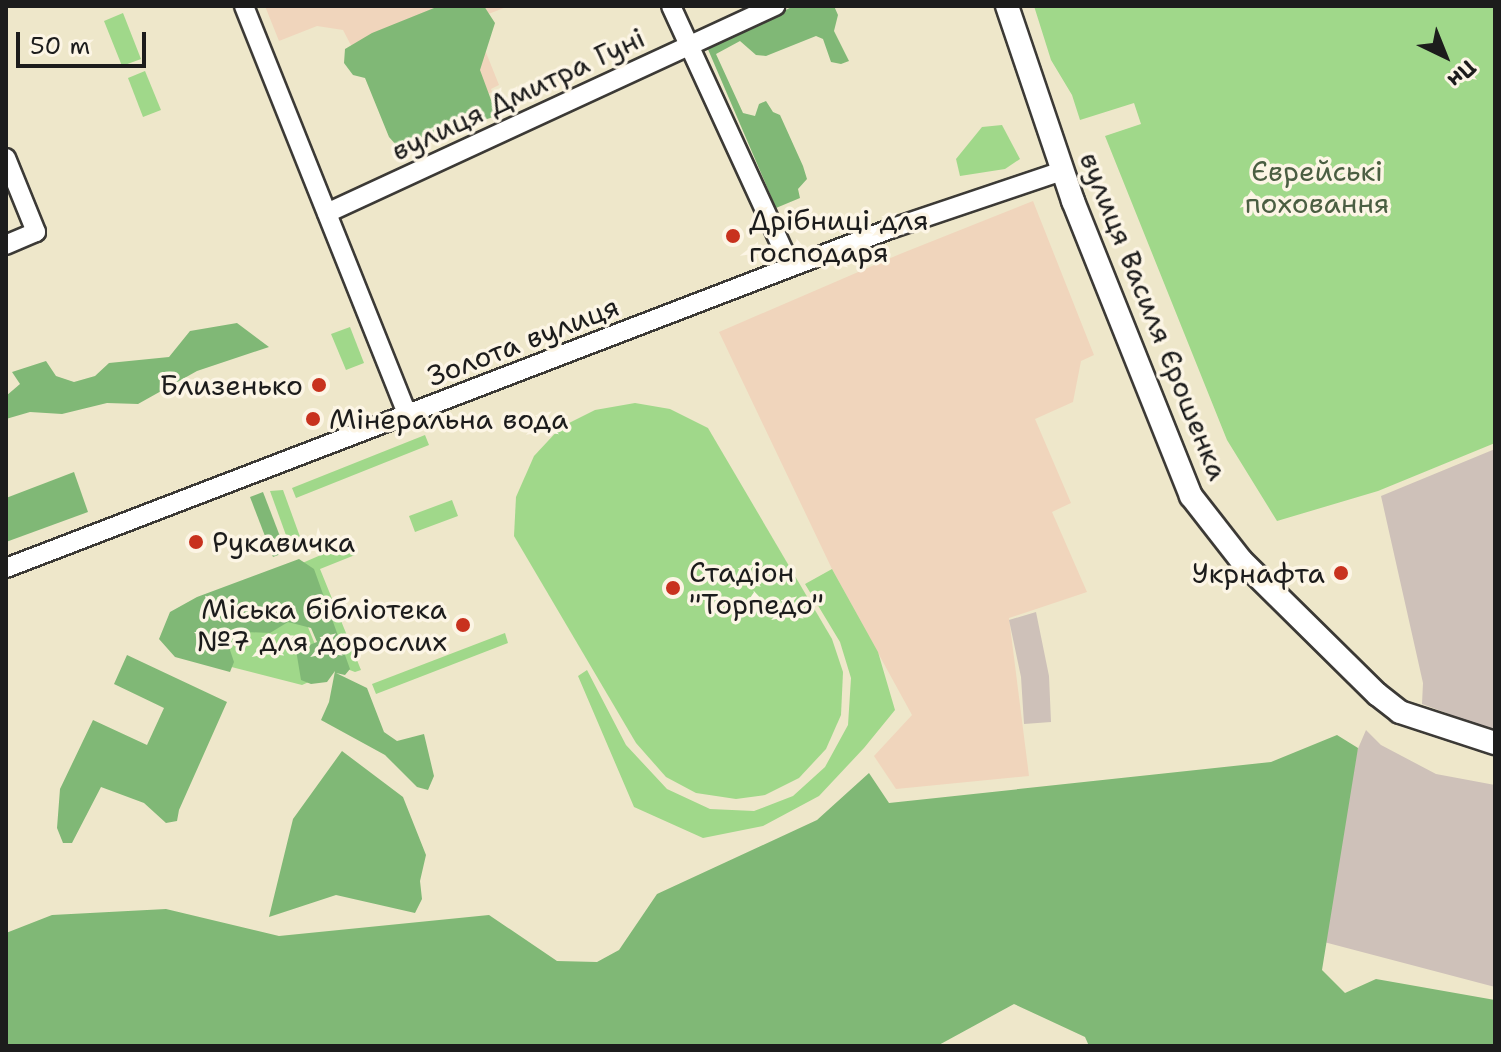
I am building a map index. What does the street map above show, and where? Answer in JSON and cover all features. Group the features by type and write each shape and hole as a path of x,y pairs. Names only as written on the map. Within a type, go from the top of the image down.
{"main road":[{"name":"вулиця Василя Єрошенка","path":"1007,6 1062,171 1191,496 1241,560 1377,694 1400,712 1495,743"}],"street":[{"path":"244,6 408,415"},
{"path":"671,6 791,267"},
{"name":"вулиця Дмитра Гуні","path":"327,213 776,6"},
{"path":"6,158 36,232 6,245"},
{"name":"Золота вулиця","path":"6,568 890,229 1062,171"}],"shaded area":[{"path":"265,6 509,6 473,20 499,85 491,89 492,92 397,133 343,30 317,26 279,41"},
{"path":"1033,201 1094,355 1081,361 1073,402 1035,419 1071,503 1052,512 1087,592 1009,618 1029,776 896,789 874,756 912,715 832,569 719,332"},
{"path":"1495,449 1495,731 1422,704 1423,683 1381,496"},
{"path":"1036,612 1049,676 1051,722 1024,724 1021,677 1009,620"},
{"path":"1366,730 1381,745 1436,774 1495,785 1495,987 1324,942 1335,802"}],"green space":[{"path":"439,6 484,6 495,23 480,70 497,116 397,146 389,137 365,78 353,75 344,63 345,49 372,33"},
{"path":"794,6 834,6 838,15 834,31 849,61 841,64 831,62 823,39 816,36 766,56 756,55 740,41 716,54 743,113 755,116 759,104 766,101 773,112 780,115 803,166 807,179 798,189 800,198 776,208 707,47"},
{"name":"Єврейські поховання","path":"1034,6 1495,6 1495,443 1378,491 1277,521 1227,440 1105,136 1141,124 1134,103 1080,120 1072,95 1051,60"},
{"path":"123,13 141,59 122,66 104,21"},
{"path":"145,71 161,110 143,117 128,78"},
{"path":"1002,125 1020,159 1005,169 960,176 956,159 982,127"},
{"path":"237,323 269,347 197,371 138,404 107,403 62,414 30,412 6,419 6,396 20,384 12,372 46,361 56,376 74,382 95,376 109,363 169,357 190,331"},
{"path":"350,327 364,363 346,370 331,334"},
{"name":"Стадіон \"Торпедо\"","path":"635,403 670,409 708,428 832,639 843,672 841,715 826,749 799,778 765,795 736,799 696,793 666,777 636,743 514,536 516,497 534,456 561,427 595,410"},
{"path":"425,435 429,445 296,498 292,488"},
{"path":"74,472 88,512 6,542 6,498"},
{"path":"283,490 303,545 291,549 270,491"},
{"path":"263,492 286,552 273,557 250,497"},
{"path":"452,500 458,516 415,532 409,516"},
{"path":"351,542 355,555 320,569 361,670 355,672 347,669 300,564"},
{"path":"299,559 314,569 350,669 345,675 336,673 367,688 384,732 397,741 424,734 434,776 428,790 417,787 385,755 321,720 329,702 335,671 327,682 311,684 301,680 296,650 317,642 311,628 288,622 270,633 246,632 227,641 234,662 230,672 175,657 159,639 170,612 197,597"},
{"path":"832,569 878,652 895,710 864,748 819,796 763,826 703,838 634,807 578,676 587,670 626,745 667,789 710,809 754,811 793,796 825,767 848,725 851,678 840,642 805,584"},
{"path":"293,590 327,674 302,685 208,661 190,629"},
{"path":"505,633 508,643 376,694 372,684"},
{"path":"127,655 227,702 179,810 177,821 166,823 144,803 101,787 72,843 63,843 57,828 60,789 93,720 147,745 164,708 114,684"},
{"path":"1337,735 1358,748 1322,970 1345,993 1376,979 1495,1000 1495,1046 1089,1046 1085,1037 1014,1004 937,1046 6,1046 6,933 52,915 166,909 279,936 489,915 557,961 597,962 619,950 657,894 817,820 869,773 889,803 1271,762"},
{"path":"342,751 403,797 426,855 420,881 422,899 415,913 336,895 269,917 293,819"}],"place":[{"name":"Дрібниці для господаря","path":"733,236"},
{"name":"Близенько","path":"319,385"},
{"name":"Мінеральна вода","path":"313,419"},
{"name":"Рукавичка","path":"196,542"},
{"name":"Укрнафта","path":"1341,573"},
{"name":"Стадіон \"Торпедо\"","path":"673,588"},
{"name":"Міська бібліотека №7 для дорослих","path":"463,625"}]}
